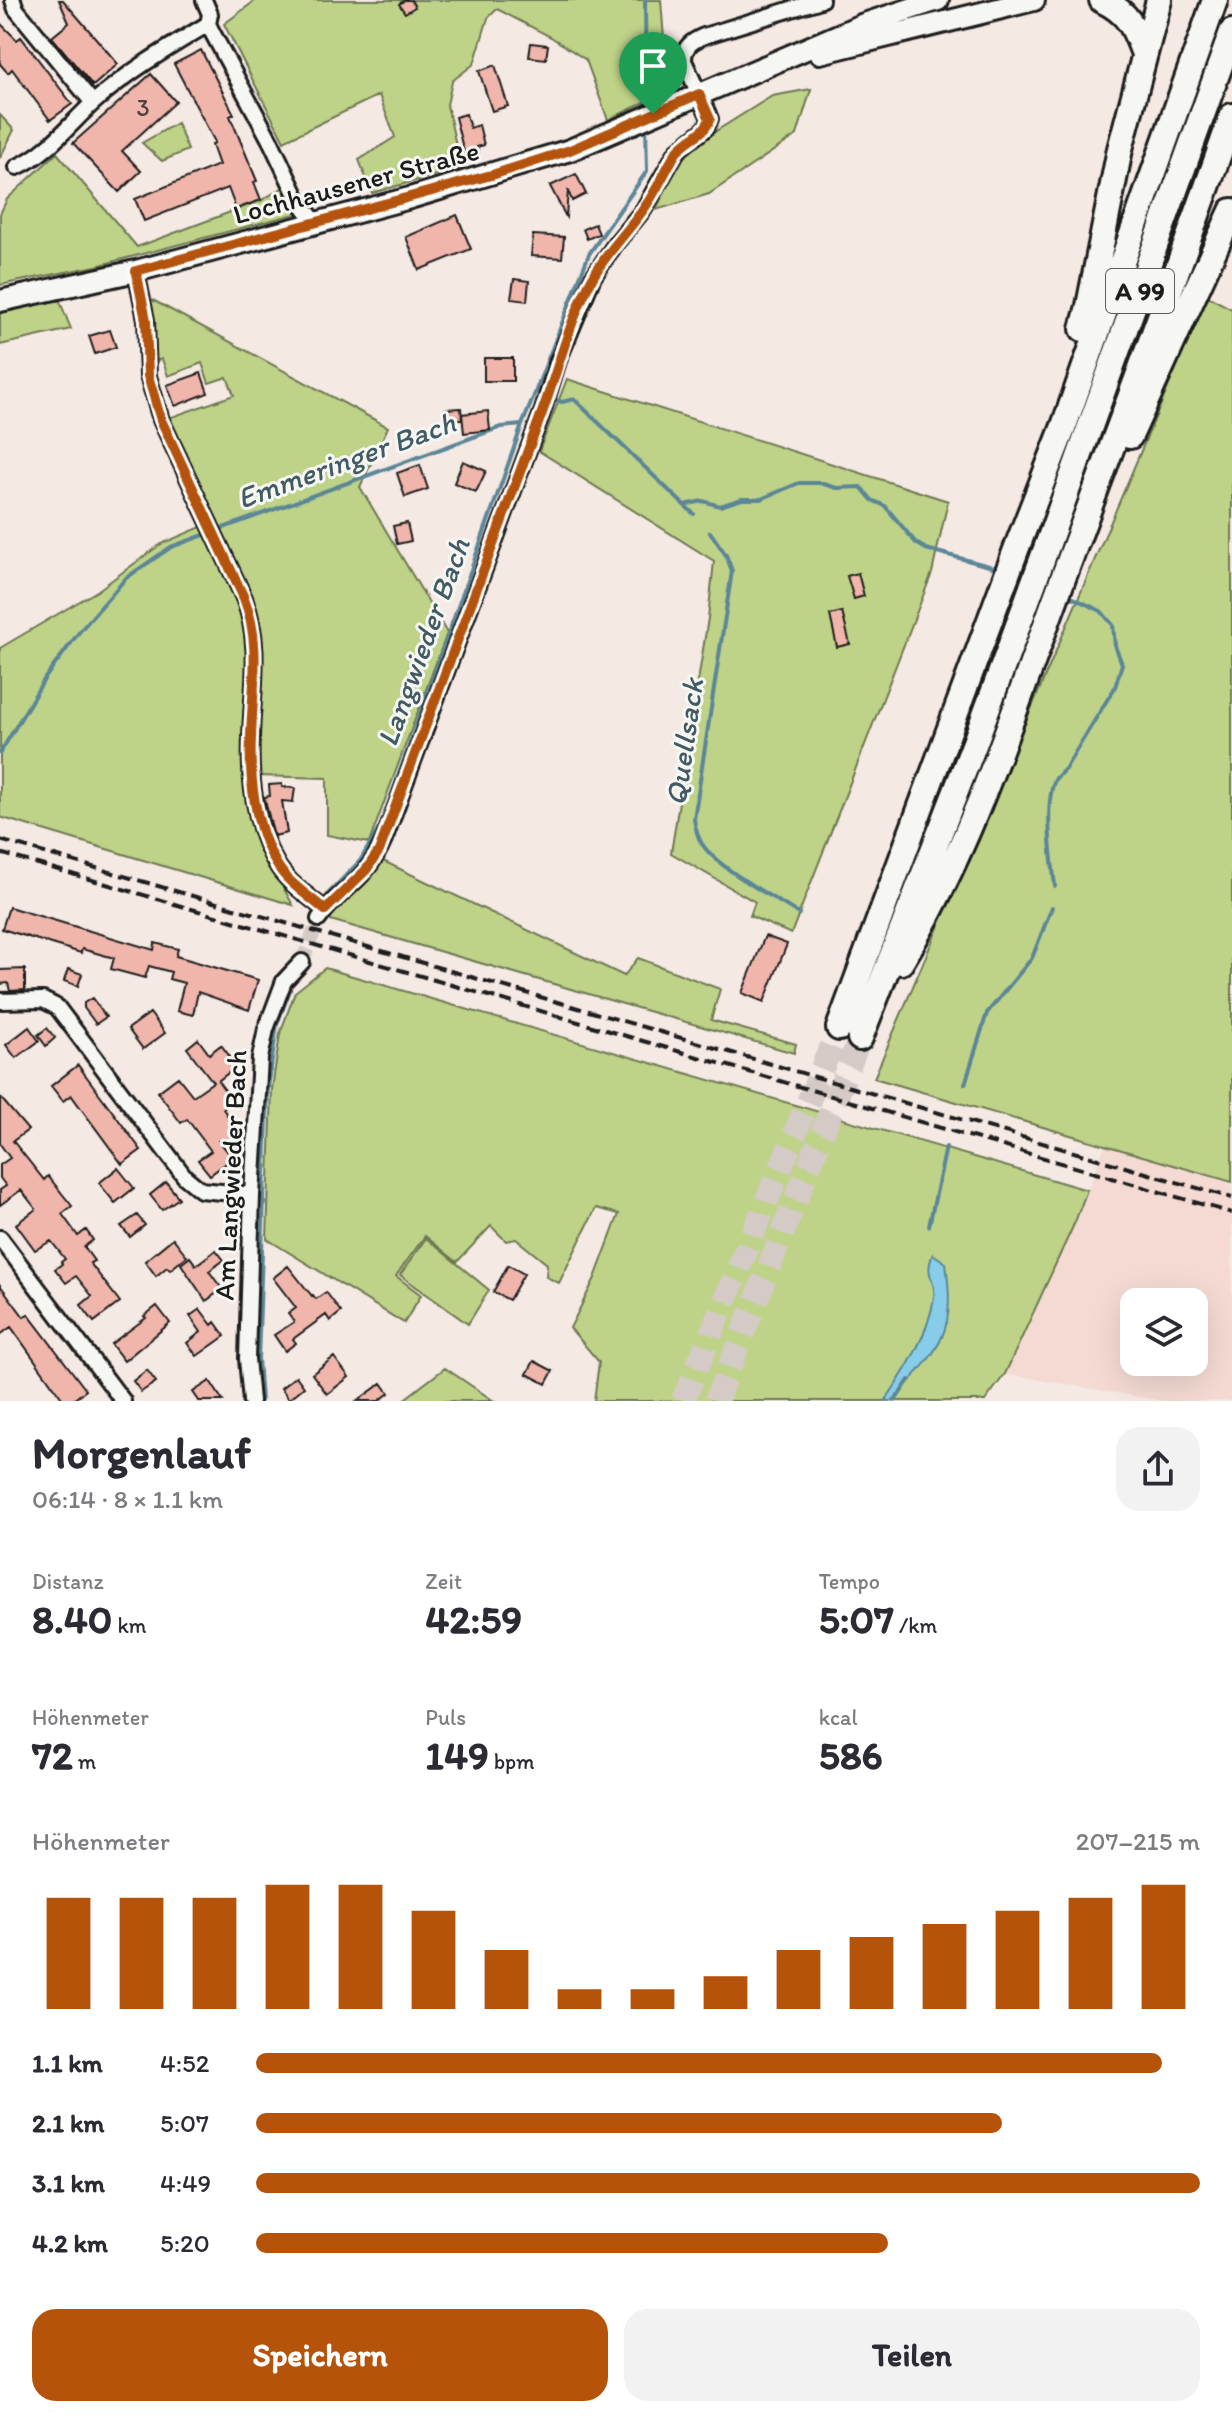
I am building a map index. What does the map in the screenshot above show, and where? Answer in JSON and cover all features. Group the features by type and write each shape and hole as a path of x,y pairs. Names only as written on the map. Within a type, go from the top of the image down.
{"highway":[{"path":"1102,0 1117,7 1128,18 1144,54"},
{"path":"1064,426 1064,392 1089,306 1120,149 1159,0"},
{"name":"A 99","path":"855,1028 1020,539 1064,426 1215,0"},
{"name":"A 99","path":"855,1028 974,745 1232,32"},
{"path":"855,1028 921,930 947,876 1012,719 1232,116"},
{"path":"1073,550 1103,498 1232,211"}],"main road":[{"name":"Lochhausener Straße","path":"0,301 136,271 495,174 570,150 864,24 938,0"},
{"name":"Lochhausener Straße","path":"708,90 822,53 1034,0"}],"street":[{"path":"13,0 16,9 93,103"},
{"path":"204,0 210,14 208,24 298,199 316,223"},
{"path":"136,271 146,320 148,376 161,420 244,598 254,628 255,690 250,756 261,825 276,864 322,914 366,870 385,837 548,396 558,361 593,277 644,209 677,151 709,123 708,90 684,61 685,52 691,43 711,33 821,0"},
{"path":"17,167 35,159 93,103 141,64 208,24"},
{"name":"Am Langwieder Bach","path":"251,1401 247,1359 260,1058 266,1029 284,981 302,962"},
{"path":"0,1001 43,1000 57,1007 185,1177 201,1190 252,1195"},
{"path":"0,1238 123,1401"}],"shaded area":[{"path":"1105,1145 1232,1182 1232,1401 1163,1401 1005,1374 1075,1222"}],"green space":[{"path":"256,0 661,0 668,91 608,120 586,60 551,37 497,9 488,18 474,64 452,81 447,105 461,168 372,193 359,160 395,137 379,95 284,141 224,24"},
{"path":"811,89 797,135 709,194 656,210 677,165 689,148 772,96"},
{"path":"0,115 14,130 0,158"},
{"path":"177,123 188,150 162,161 142,143"},
{"path":"57,153 137,247 260,201 289,184 303,212 96,266 0,285 0,214 7,199"},
{"path":"1207,296 1232,309 1232,1182 874,1078"},
{"path":"147,297 388,427 360,487 447,633 369,843 327,835 327,778 257,776 259,651 163,420 234,395 227,377 209,383 202,363 168,376 162,359 153,362"},
{"path":"59,299 71,329 0,345 0,309"},
{"path":"567,379 948,501 932,573 791,934 750,916 755,902 671,853 714,561 539,451"},
{"path":"208,524 252,637 247,730 276,875 293,905 0,817 0,648 97,591 161,544"},
{"path":"381,860 624,976 638,958 720,989 711,1020 796,1044 794,1053 327,919 329,912 365,883"},
{"path":"325,968 1087,1190 1005,1374 985,1401 594,1401 599,1362 570,1328 595,1278 619,1214 596,1208 559,1283 546,1277 547,1264 516,1239 506,1241 491,1226 457,1262 425,1236 396,1276 421,1295 404,1323 267,1239 272,1089 280,1034 295,992"},
{"path":"426,1238 489,1290 468,1324 400,1275"},
{"path":"445,1368 494,1401 402,1401"}],"water":[{"path":"933,1254 946,1263 949,1300 945,1328 938,1346 926,1362 892,1401 885,1401 908,1364 927,1324 934,1297 929,1268"}],"building":[{"path":"59,0 63,0 118,64 93,86 52,37 69,23"},
{"path":"411,0 415,7 405,13 399,4"},
{"path":"0,23 17,40 21,37 72,104 50,120 12,69 8,73 0,64"},
{"path":"531,43 548,45 546,59 529,57"},
{"path":"201,50 234,114 230,116 257,181 254,182 261,200 236,209 228,188 144,221 135,199 219,165 212,145 215,142 174,64"},
{"path":"495,65 508,106 492,111 479,71"},
{"path":"151,74 176,102 122,151 141,171 119,192 73,143"},
{"path":"466,114 470,128 479,125 484,145 477,147 479,153 465,156 455,117"},
{"path":"576,174 586,194 572,201 568,190 566,217 550,186"},
{"path":"457,215 471,249 419,270 406,237"},
{"path":"595,224 599,234 587,239 583,229"},
{"path":"533,235 564,237 562,258 531,256"},
{"path":"514,279 529,281 527,301 511,299"},
{"path":"110,330 116,347 95,354 89,336"},
{"path":"484,358 513,358 513,381 484,381"},
{"path":"201,373 208,393 175,406 167,385"},
{"path":"461,408 462,419 446,419 445,409"},
{"path":"488,411 490,430 464,433 462,414"},
{"path":"463,461 486,471 476,492 454,483"},
{"path":"420,465 428,489 405,497 397,473"},
{"path":"407,523 411,541 397,544 393,526"},
{"path":"858,573 864,596 854,599 847,576"},
{"path":"842,612 850,644 837,647 830,615"},
{"path":"282,784 282,787 295,788 293,802 282,801 287,833 274,836 264,797 270,796 269,785"},
{"path":"9,907 154,950 155,943 178,949 176,956 258,980 249,1010 198,992 193,1015 177,1011 184,983 169,979 171,972 149,966 145,978 111,969 114,958 82,949 81,953 2,929"},
{"path":"765,936 787,944 764,1002 742,993"},
{"path":"25,969 25,990 10,991 8,983 0,984 0,970"},
{"path":"68,969 82,974 78,986 64,981"},
{"path":"92,998 106,1017 96,1024 84,1008 84,1003"},
{"path":"150,1013 165,1033 143,1049 128,1029"},
{"path":"29,1027 39,1041 16,1058 6,1045"},
{"path":"47,1028 55,1038 46,1046 38,1035"},
{"path":"198,1039 209,1054 221,1045 237,1066 218,1081 233,1101 223,1109 233,1123 233,1141 219,1141 233,1158 210,1175 198,1160 211,1151 187,1119 181,1123 158,1092 178,1077 193,1096 213,1082 187,1048"},
{"path":"78,1065 141,1150 122,1164 71,1095 63,1101 51,1086"},
{"path":"0,1097 28,1130 13,1141 44,1180 48,1176 72,1206 62,1214 78,1236 86,1230 93,1240 84,1247 94,1261 90,1263 120,1302 94,1322 81,1305 92,1296 76,1276 66,1283 55,1269 65,1259 51,1241 35,1250 16,1224 36,1209 21,1190 0,1205 0,1190 6,1186 0,1178 0,1165 10,1158 0,1144"},
{"path":"118,1168 134,1188 115,1203 99,1183"},
{"path":"166,1182 179,1198 162,1210 150,1195"},
{"path":"137,1215 145,1225 130,1237 121,1226"},
{"path":"173,1238 187,1256 170,1270 167,1267 156,1276 145,1261"},
{"path":"216,1250 224,1260 209,1271 222,1289 206,1301 181,1264 190,1257 196,1265"},
{"path":"508,1265 524,1274 509,1300 493,1292"},
{"path":"288,1266 312,1296 316,1299 326,1292 341,1312 330,1321 326,1315 293,1339 296,1343 285,1351 274,1335 294,1322 288,1314 296,1308 273,1278"},
{"path":"0,1285 24,1317 28,1314 86,1390 72,1401 64,1401 11,1327 0,1335"},
{"path":"157,1306 170,1323 124,1361 111,1344"},
{"path":"200,1309 225,1336 197,1356 187,1343 201,1332 190,1316"},
{"path":"334,1357 349,1377 327,1394 312,1374"},
{"path":"534,1361 553,1371 546,1384 527,1374"},
{"path":"147,1370 156,1382 141,1392 133,1381"},
{"path":"296,1376 304,1387 289,1399 281,1388"},
{"path":"210,1381 223,1401 199,1401 193,1392"},
{"path":"382,1383 389,1393 379,1401 357,1401"}],"waterway":[{"name":"Langwieder Bach","path":"645,0 646,111"},
{"name":"Langwieder Bach","path":"543,395 536,390 589,254 647,171 646,124"},
{"name":"Langwieder Bach","path":"328,894 360,861 381,825 536,391"},
{"name":"Langwieder Bach","path":"551,398 562,402 574,399 684,505 703,501 720,506 742,499 761,499 799,483 820,483 837,488 861,487 872,500 885,506 916,543 926,549 1000,569"},
{"name":"Emmeringer Bach","path":"0,753 45,678 80,631 126,578 171,547 501,427 522,425"},
{"name":"Quellsack","path":"684,505 694,514"},
{"name":"Quellsack","path":"710,532 726,555 732,571 694,819 699,838 713,856 799,914"},
{"name":"Langwieder Bach","path":"1055,886 1050,831 1052,788 1115,687 1122,664 1115,646 1113,625 1101,611 1065,594"},
{"name":"Langwieder Bach","path":"965,1084 987,1013 1032,958 1052,907"},
{"name":"Langwieder Bach","path":"261,1401 258,1359 268,1088 277,1024 290,990"},
{"name":"Langwieder Bach","path":"929,1226 946,1147"},
{"name":"Langwieder Bach","path":"895,1401 909,1380"}],"tunnel":[{"path":"302,962 319,919"},
{"path":"683,1401 839,1028"},
{"path":"716,1401 860,1038"}],"railway":[{"path":"0,840 1232,1198"},
{"path":"0,853 1232,1213"}],"route":[{"path":"699,94 710,119 706,128 677,151 644,209 593,277 558,361 543,410 385,837 366,870 325,910 276,864 261,825 250,756 255,690 254,628 244,598 161,420 148,376 146,320 136,271 495,174 570,150 653,114 699,94"}]}
